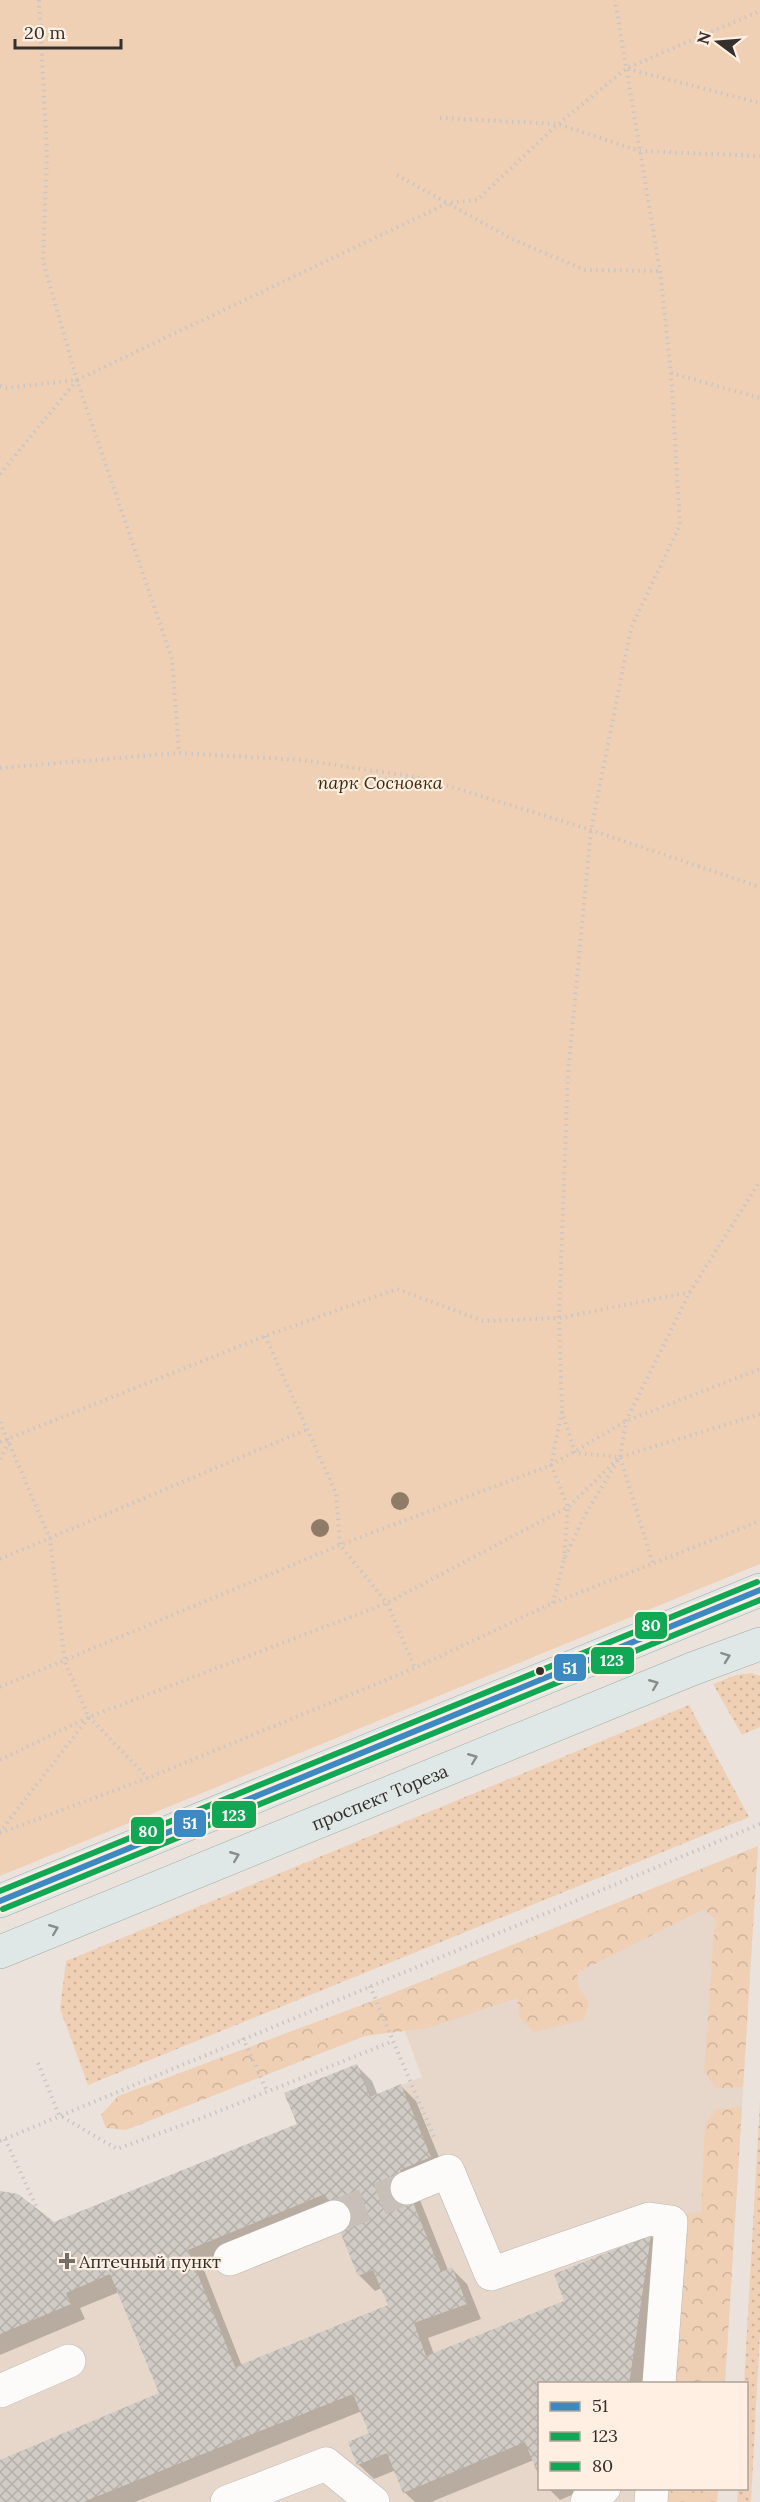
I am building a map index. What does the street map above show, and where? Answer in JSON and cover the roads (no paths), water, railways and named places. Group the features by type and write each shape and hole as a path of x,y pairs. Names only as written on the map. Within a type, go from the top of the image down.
{"main road":[{"path":"0,1901 760,1590"},
{"name":"проспект Тореза","path":"0,1952 692,1669 760,1644"}],"lane":[{"path":"407,2188 448,2171 491,2274 649,2219 671,2222 659,2382"},
{"path":"230,2259 334,2217"},
{"path":"0,2391 69,2361"},
{"path":"228,2502 326,2464 373,2502"},
{"path":"587,2502 602,2490"}],"tunnel":[{"path":"334,2217 407,2188"}],"place":[{"name":"Аптечный пункт","path":"67,2261"}],"park label":[{"name":"парк Сосновка","path":"380,782"}]}
